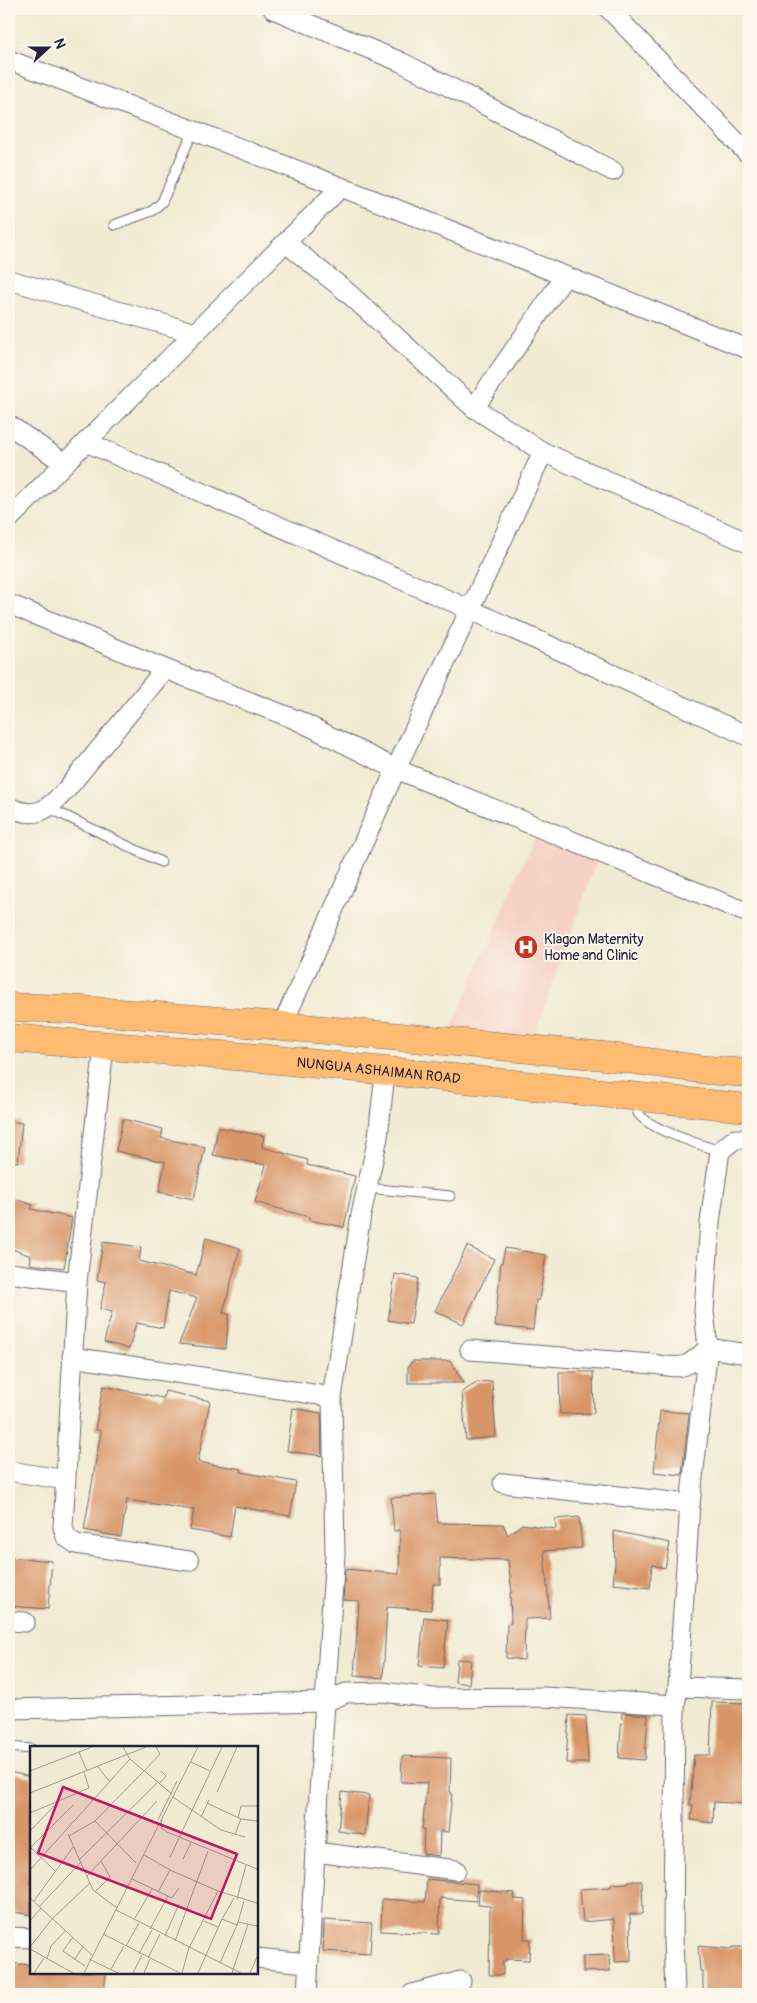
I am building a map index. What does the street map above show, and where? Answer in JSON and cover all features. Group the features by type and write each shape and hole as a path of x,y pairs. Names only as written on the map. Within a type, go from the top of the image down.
{"main road":[{"path":"9,1007 69,1009 282,1026 604,1056 707,1070 748,1072"},
{"name":"NUNGUA ASHAIMAN ROAD","path":"9,1038 259,1058 748,1108"}],"street":[{"path":"273,9 401,62 613,171"},
{"path":"608,10 748,154"},
{"path":"9,60 341,187 748,349"},
{"path":"9,519 341,187"},
{"path":"286,242 347,292 474,408 543,452 748,544"},
{"path":"474,408 565,276"},
{"path":"9,280 195,333"},
{"path":"9,425 64,463"},
{"path":"86,442 471,610 748,736"},
{"path":"282,1026 396,769 543,452"},
{"path":"9,604 165,669 297,720 396,769 748,913"},
{"path":"9,806 19,811 38,812 49,808 66,790 165,669"},
{"path":"104,1047 77,1282 63,1527 66,1538 76,1544 189,1561"},
{"path":"307,1994 314,1852 335,1554 332,1397 361,1215 378,1137 384,1082 391,1073"},
{"path":"675,1994 673,1939 676,1696 690,1504 708,1348 705,1301 710,1222 720,1151 735,1139 748,1139"},
{"path":"9,1273 77,1282"},
{"path":"470,1350 635,1362 678,1368 693,1362 708,1348"},
{"path":"708,1348 748,1354"},
{"path":"72,1357 332,1397"},
{"path":"9,1472 66,1480"},
{"path":"503,1483 690,1504"},
{"path":"9,1709 325,1702 346,1693 382,1692 433,1698 676,1696 748,1689"},
{"path":"314,1852 456,1870"},
{"path":"9,1937 30,1938"},
{"path":"258,1958 307,1964"},
{"path":"412,1994 461,1981"}],"lane":[{"path":"114,225 158,207 162,202 193,130"},
{"path":"49,808 160,862"},
{"path":"641,1096 638,1113 644,1121 697,1144 720,1151"},
{"path":"367,1188 450,1196"},
{"path":"9,1747 30,1749"}],"shaded area":[{"name":"Klagon Maternity Home and Clinic","path":"536,834 597,860 533,1039 449,1034"}],"building":[{"path":"123,1119 163,1129 161,1138 205,1147 194,1199 159,1192 165,1162 116,1151"},
{"path":"9,1121 22,1123 18,1162 9,1161"},
{"path":"218,1127 264,1136 262,1147 308,1160 307,1165 355,1176 344,1227 309,1220 309,1217 255,1202 266,1165 213,1155"},
{"path":"9,1197 33,1205 31,1209 72,1218 64,1268 30,1264 31,1256 9,1248"},
{"path":"206,1238 240,1248 223,1313 229,1314 226,1349 179,1344 197,1298 169,1291 163,1328 136,1323 129,1349 104,1342 112,1312 100,1309 106,1282 97,1280 103,1242 141,1247 139,1261 196,1275"},
{"path":"467,1246 494,1259 463,1324 435,1311"},
{"path":"505,1248 546,1255 539,1300 536,1300 533,1330 495,1326 501,1262"},
{"path":"395,1274 418,1278 411,1324 388,1320"},
{"path":"412,1361 450,1361 464,1383 408,1383 408,1367"},
{"path":"559,1372 593,1372 594,1413 560,1414"},
{"path":"492,1381 496,1437 466,1440 462,1392 478,1382"},
{"path":"103,1386 163,1398 165,1391 210,1401 198,1462 242,1469 241,1472 296,1482 290,1516 235,1506 230,1537 190,1530 194,1510 127,1500 121,1537 84,1530 101,1431 95,1429"},
{"path":"293,1408 321,1413 322,1456 287,1451"},
{"path":"660,1411 689,1413 682,1475 654,1472"},
{"path":"435,1494 438,1523 503,1524 508,1535 522,1524 556,1529 555,1519 579,1517 582,1548 544,1551 550,1618 525,1619 524,1660 506,1658 507,1624 511,1623 510,1593 512,1593 508,1560 440,1558 440,1584 433,1584 431,1610 387,1607 383,1678 354,1676 359,1601 343,1600 345,1569 399,1574 400,1530 394,1531 391,1498"},
{"path":"614,1531 670,1543 665,1568 652,1565 650,1588 613,1584 615,1564"},
{"path":"9,1557 52,1561 48,1609 9,1606"},
{"path":"424,1617 448,1620 443,1668 419,1666"},
{"path":"457,1659 471,1660 469,1684 455,1682"},
{"path":"712,1702 748,1703 748,1804 714,1802 713,1823 691,1820 693,1805 690,1805 694,1755 710,1755"},
{"path":"622,1713 648,1715 645,1760 619,1758"},
{"path":"569,1715 586,1716 588,1763 566,1763"},
{"path":"402,1756 451,1758 450,1792 452,1793 448,1832 440,1831 439,1856 423,1854 424,1830 422,1829 427,1783 401,1782"},
{"path":"9,1772 30,1777 30,1915 9,1911"},
{"path":"342,1792 369,1795 365,1835 338,1831"},
{"path":"427,1879 477,1884 476,1901 440,1898 439,1934 381,1931 382,1899 425,1902"},
{"path":"628,1881 642,1881 643,1914 630,1914 631,1961 615,1962 614,1919 583,1922 580,1889 611,1887 611,1884 628,1883"},
{"path":"479,1890 515,1893 514,1899 525,1900 524,1939 530,1939 529,1960 506,1959 506,1961 503,1961 503,1975 489,1975 490,1906 478,1905"},
{"path":"324,1920 372,1923 370,1954 323,1951"},
{"path":"698,1946 731,1949 732,1947 748,1947 748,1994 725,1991 725,1994 703,1994 703,1971 700,1971"},
{"path":"609,1955 610,1971 583,1972 583,1956"},
{"path":"9,1963 30,1965 30,1973 106,1973 104,1994 9,1994"}],"place":[{"name":"Klagon Maternity Home and Clinic","path":"526,947"}]}
